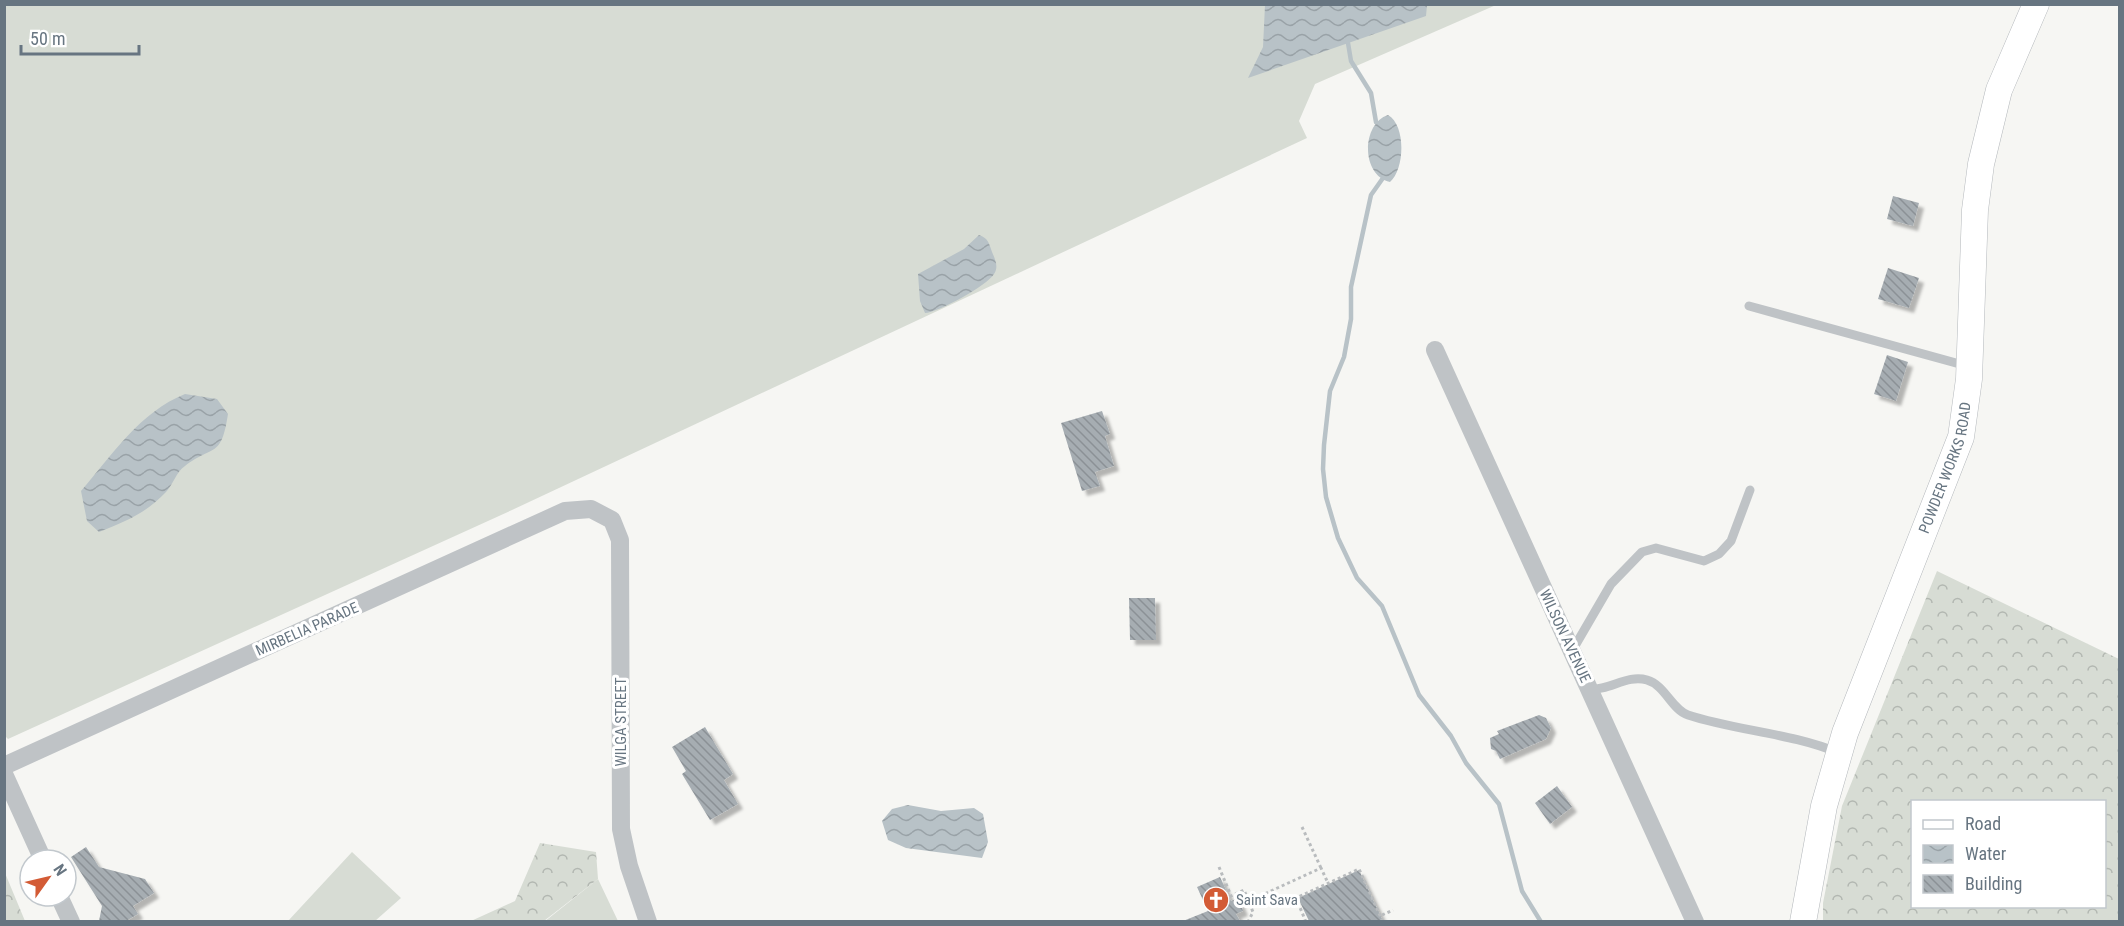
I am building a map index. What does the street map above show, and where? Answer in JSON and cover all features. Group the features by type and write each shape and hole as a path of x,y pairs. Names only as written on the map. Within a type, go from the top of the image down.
{"main road":[{"name":"POWDER WORKS ROAD","path":"1803,921 1824,806 1839,753 1960,437 1970,366 1975,210 1981,164 1999,90 2036,4"}],"street":[{"name":"WILSON AVENUE","path":"1435,350 1695,921"},
{"name":"MIRBELIA PARADE","path":"4,766 565,512 591,509 612,520"},
{"name":"WILGA STREET","path":"612,520 620,540 621,829 629,866 648,921"},
{"path":"4,774 38,848"}],"lane":[{"path":"1749,306 1970,366"},
{"path":"1572,651 1611,584 1642,552 1656,548 1704,561 1719,554 1731,542 1750,490"},
{"path":"1589,689 1597,690 1624,680 1647,680 1665,692 1684,715 1770,736 1815,743 1839,753"}],"path":[{"path":"1302,827 1328,883"},
{"path":"1218,867 1232,896 1244,890 1253,912 1248,921"},
{"path":"1249,901 1321,868"},
{"path":"1306,921 1296,898 1359,869 1383,921"},
{"path":"1381,916 1394,910"}],"green space":[{"path":"4,5 1496,5 1315,84 1299,121 1307,138 512,510 8,739 4,735"},
{"path":"1937,571 2119,659 2119,921 1823,921 1823,903 1842,806"},
{"path":"540,843 596,852 598,879 544,921 471,921 515,901"},
{"path":"352,852 401,898 375,921 288,921"},
{"path":"5,873 25,921 5,921"},
{"path":"598,879 618,921 544,922"}],"water":[{"path":"1265,4 1427,5 1426,16 1248,78 1263,47"},
{"path":"1388,115 1398,128 1401,147 1399,167 1390,182 1380,178 1374,170 1368,150 1373,128 1379,120"},
{"path":"979,235 986,239 990,246 996,263 994,274 962,298 925,313 920,301 918,274 964,249"},
{"path":"185,394 217,399 228,414 219,444 215,449 195,459 182,469 168,489 150,506 127,520 99,532 87,521 81,491 140,423 169,402"},
{"path":"908,805 941,811 974,808 983,814 988,842 982,858 906,848 888,840 882,821 892,809"}],"building":[{"path":"1893,196 1919,203 1913,226 1887,219"},
{"path":"1888,268 1919,278 1909,308 1878,299"},
{"path":"1887,355 1908,362 1896,401 1874,394"},
{"path":"1102,411 1110,434 1105,436 1114,466 1095,472 1100,486 1082,491 1061,423"},
{"path":"1129,598 1155,598 1156,640 1130,640"},
{"path":"1539,715 1546,718 1551,728 1546,739 1500,759 1496,751 1491,749 1490,738 1499,734 1497,731"},
{"path":"705,727 733,774 724,780 738,804 710,820 682,774 686,771 672,747"},
{"path":"1557,786 1572,807 1550,824 1535,803"},
{"path":"86,847 99,867 145,879 154,893 133,906 138,914 126,921 99,921 102,906 78,868 78,852"},
{"path":"1359,870 1383,921 1309,921 1298,898"},
{"name":"Saint Sava","path":"1220,877 1231,901 1238,898 1243,911 1236,914 1240,921 1183,921 1208,911 1197,887"}],"waterway":[{"path":"1348,43 1351,61 1371,93 1376,122"},
{"path":"1383,178 1371,195 1351,287 1351,319 1344,357 1330,391 1323,469 1326,497 1338,538 1357,578 1382,606 1419,695 1451,736 1466,763 1499,804 1522,891 1541,922"}],"place":[{"name":"Saint Sava","path":"1216,900"}]}
